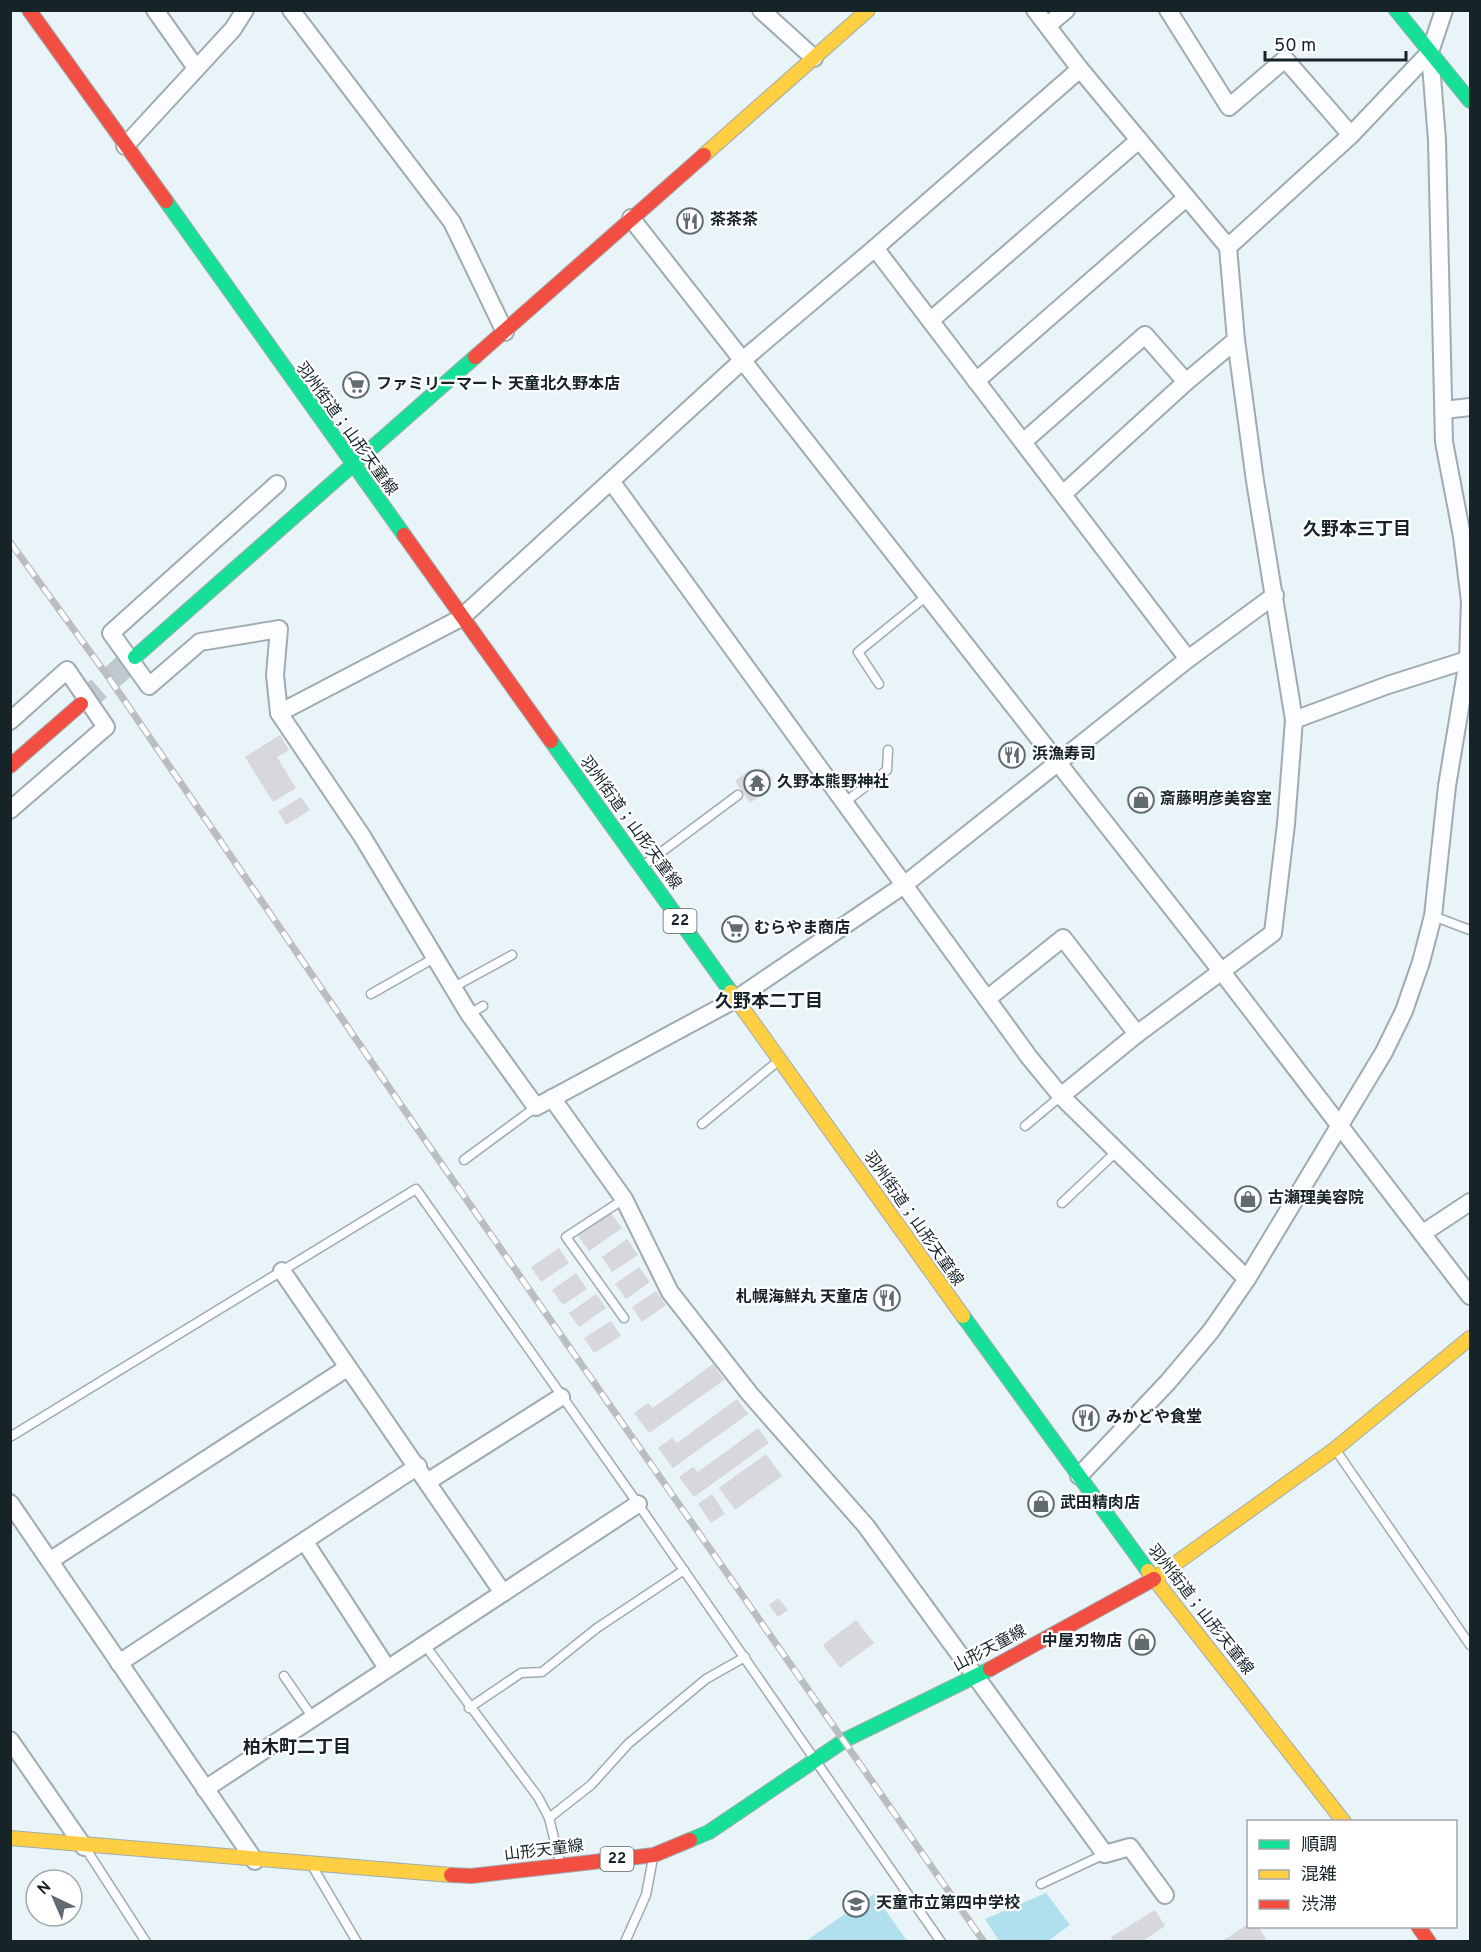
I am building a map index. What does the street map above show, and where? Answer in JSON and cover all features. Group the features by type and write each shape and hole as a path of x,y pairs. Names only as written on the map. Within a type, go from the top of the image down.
{"main road":[{"name":"羽州街道；山形天童線","path":"29,10 460,618 1079,1476 1154,1579 1343,1820"},
{"path":"135,657 868,10"},
{"path":"1396,10 1470,101"},
{"path":"10,766 81,704"},
{"name":"山形天童線","path":"10,1838 255,1861 471,1876 654,1855 709,1833 814,1759 845,1740 977,1676 1154,1579 1335,1449 1470,1338"},
{"path":"1419,1928 1428,1941"}],"street":[{"path":"155,10 196,68"},
{"path":"124,146 233,29 245,10"},
{"path":"291,10 452,222 505,332"},
{"path":"761,10 814,58"},
{"path":"1035,10 1080,69 1228,247 1236,340 1255,482 1294,720 1286,824 1273,933 1137,1034 1061,1096"},
{"path":"1048,25 1066,10"},
{"path":"1168,10 1229,107 1285,59 1350,135"},
{"path":"1079,1476 1211,1331 1247,1279 1384,1052 1404,1011 1421,962 1433,916 1447,786 1469,659 1470,602 1462,536 1444,442 1437,140 1430,52 1444,10"},
{"path":"1228,247 1350,135 1430,52"},
{"path":"279,713 460,618 744,358 875,248 1080,69"},
{"path":"931,321 1139,140"},
{"path":"976,381 1186,198"},
{"path":"631,218 744,358 1222,972 1470,1296"},
{"path":"875,248 1188,659"},
{"path":"1023,442 1145,335 1185,382"},
{"path":"1063,494 1185,382 1236,340"},
{"path":"1444,410 1470,407"},
{"path":"611,481 987,999 1061,1096 1247,1279"},
{"path":"277,484 111,633 149,686 200,642 279,628 275,675 279,713 363,836 454,987 476,1010 536,1107 736,999 904,885 1188,659 1275,595"},
{"path":"1294,720 1388,685 1469,659"},
{"path":"10,720 67,670 106,727 10,810"},
{"path":"987,999 1063,938 1137,1034"},
{"path":"552,1098 624,1199 670,1292 749,1393 866,1526 1105,1854 1130,1847 1165,1895"},
{"path":"1423,1233 1470,1202"},
{"path":"282,1271 503,1593"},
{"path":"51,1560 347,1368"},
{"path":"427,1482 561,1397"},
{"path":"119,1663 418,1466"},
{"path":"10,1503 255,1861"},
{"path":"205,1789 638,1504"},
{"path":"305,1542 387,1668"},
{"path":"10,1740 84,1846"}],"lane":[{"path":"879,684 858,652 928,595"},
{"path":"844,803 887,770 888,750"},
{"path":"641,867 738,795"},
{"path":"1433,916 1470,930"},
{"path":"454,987 512,955"},
{"path":"371,994 436,957"},
{"path":"702,1124 779,1060"},
{"path":"1025,1125 1061,1096"},
{"path":"464,1160 536,1107"},
{"path":"1062,1203 1117,1151"},
{"path":"10,1437 416,1189 745,1657 941,1941"},
{"path":"624,1199 566,1237 624,1318"},
{"path":"1335,1449 1470,1645"},
{"path":"469,1708 521,1673 542,1672 597,1628 684,1570"},
{"path":"424,1644 469,1708 538,1797 549,1818 561,1866"},
{"path":"549,1818 591,1785 628,1744 706,1679 745,1657"},
{"path":"284,1676 313,1718"},
{"path":"84,1846 146,1941"},
{"path":"1041,1884 1105,1854"},
{"path":"625,1941 646,1895 654,1855"},
{"path":"310,1864 357,1941"}],"shaded area":[{"path":"1046,1893 1070,1925 1048,1941 999,1941 985,1919"},
{"path":"874,1894 907,1941 806,1941"}],"building":[{"path":"280,735 289,750 277,757 296,788 273,802 245,757"},
{"path":"763,768 772,779 763,785 767,791 750,803 735,781 750,770 754,775"},
{"path":"301,797 310,810 286,825 278,811"},
{"path":"611,1213 622,1228 589,1251 578,1236"},
{"path":"627,1239 638,1255 612,1272 602,1257"},
{"path":"559,1248 569,1263 541,1282 531,1267"},
{"path":"639,1267 650,1282 626,1299 615,1284"},
{"path":"576,1273 587,1289 563,1305 552,1290"},
{"path":"656,1291 666,1305 642,1322 632,1307"},
{"path":"596,1294 606,1308 579,1327 569,1313"},
{"path":"611,1321 621,1336 594,1353 584,1338"},
{"path":"713,1364 724,1380 649,1433 634,1413 648,1403 653,1408"},
{"path":"737,1399 748,1414 673,1468 658,1448 672,1438 677,1443"},
{"path":"758,1428 769,1443 694,1497 679,1477 693,1467 698,1472"},
{"path":"766,1454 782,1476 735,1510 719,1488"},
{"path":"712,1494 725,1514 711,1523 698,1504"},
{"path":"778,1598 788,1610 778,1617 769,1605"},
{"path":"856,1620 874,1643 840,1668 823,1645"},
{"path":"1155,1910 1165,1926 1141,1942 1113,1942 1111,1937"},
{"path":"1247,1925 1247,1928 1259,1928 1266,1939 1261,1942 1221,1942"}],"tunnel":[{"path":"81,704 135,657"}],"railway":[{"path":"10,542 109,678 427,1143 984,1942"}],"traffic: fast":[{"path":"1396,10 1470,101"},
{"path":"166,201 404,535"},
{"path":"135,657 475,357"},
{"path":"551,741 731,992"},
{"path":"963,1316 1148,1571"},
{"path":"690,1840 709,1832 845,1740 990,1669"}],"traffic: slow":[{"path":"704,155 868,10"},
{"path":"731,992 963,1316"},
{"path":"1154,1579 1335,1449 1470,1338"},
{"path":"1148,1571 1342,1820"},
{"path":"10,1838 451,1875"}],"traffic: jam":[{"path":"29,10 166,201"},
{"path":"475,357 704,155"},
{"path":"404,535 551,741"},
{"path":"10,766 81,704"},
{"path":"990,1669 1154,1579"},
{"path":"451,1875 471,1876 654,1855 690,1840"},
{"path":"1419,1928 1429,1942"}],"place":[{"name":"茶茶茶","path":"690,221"},
{"name":"ファミリーマート 天童北久野本店","path":"356,385"},
{"name":"浜漁寿司","path":"1012,755"},
{"name":"久野本熊野神社","path":"757,783"},
{"name":"斎藤明彦美容室","path":"1141,800"},
{"name":"むらやま商店","path":"735,929"},
{"name":"古瀬理美容院","path":"1248,1199"},
{"name":"札幌海鮮丸 天童店","path":"887,1298"},
{"name":"みかどや食堂","path":"1086,1418"},
{"name":"武田精肉店","path":"1041,1504"},
{"name":"中屋刃物店","path":"1142,1642"},
{"name":"天童市立第四中学校","path":"856,1904"}],"district":[{"name":"久野本三丁目","path":"1357,530"},
{"name":"久野本二丁目","path":"769,1002"},
{"name":"柏木町二丁目","path":"297,1748"}]}
